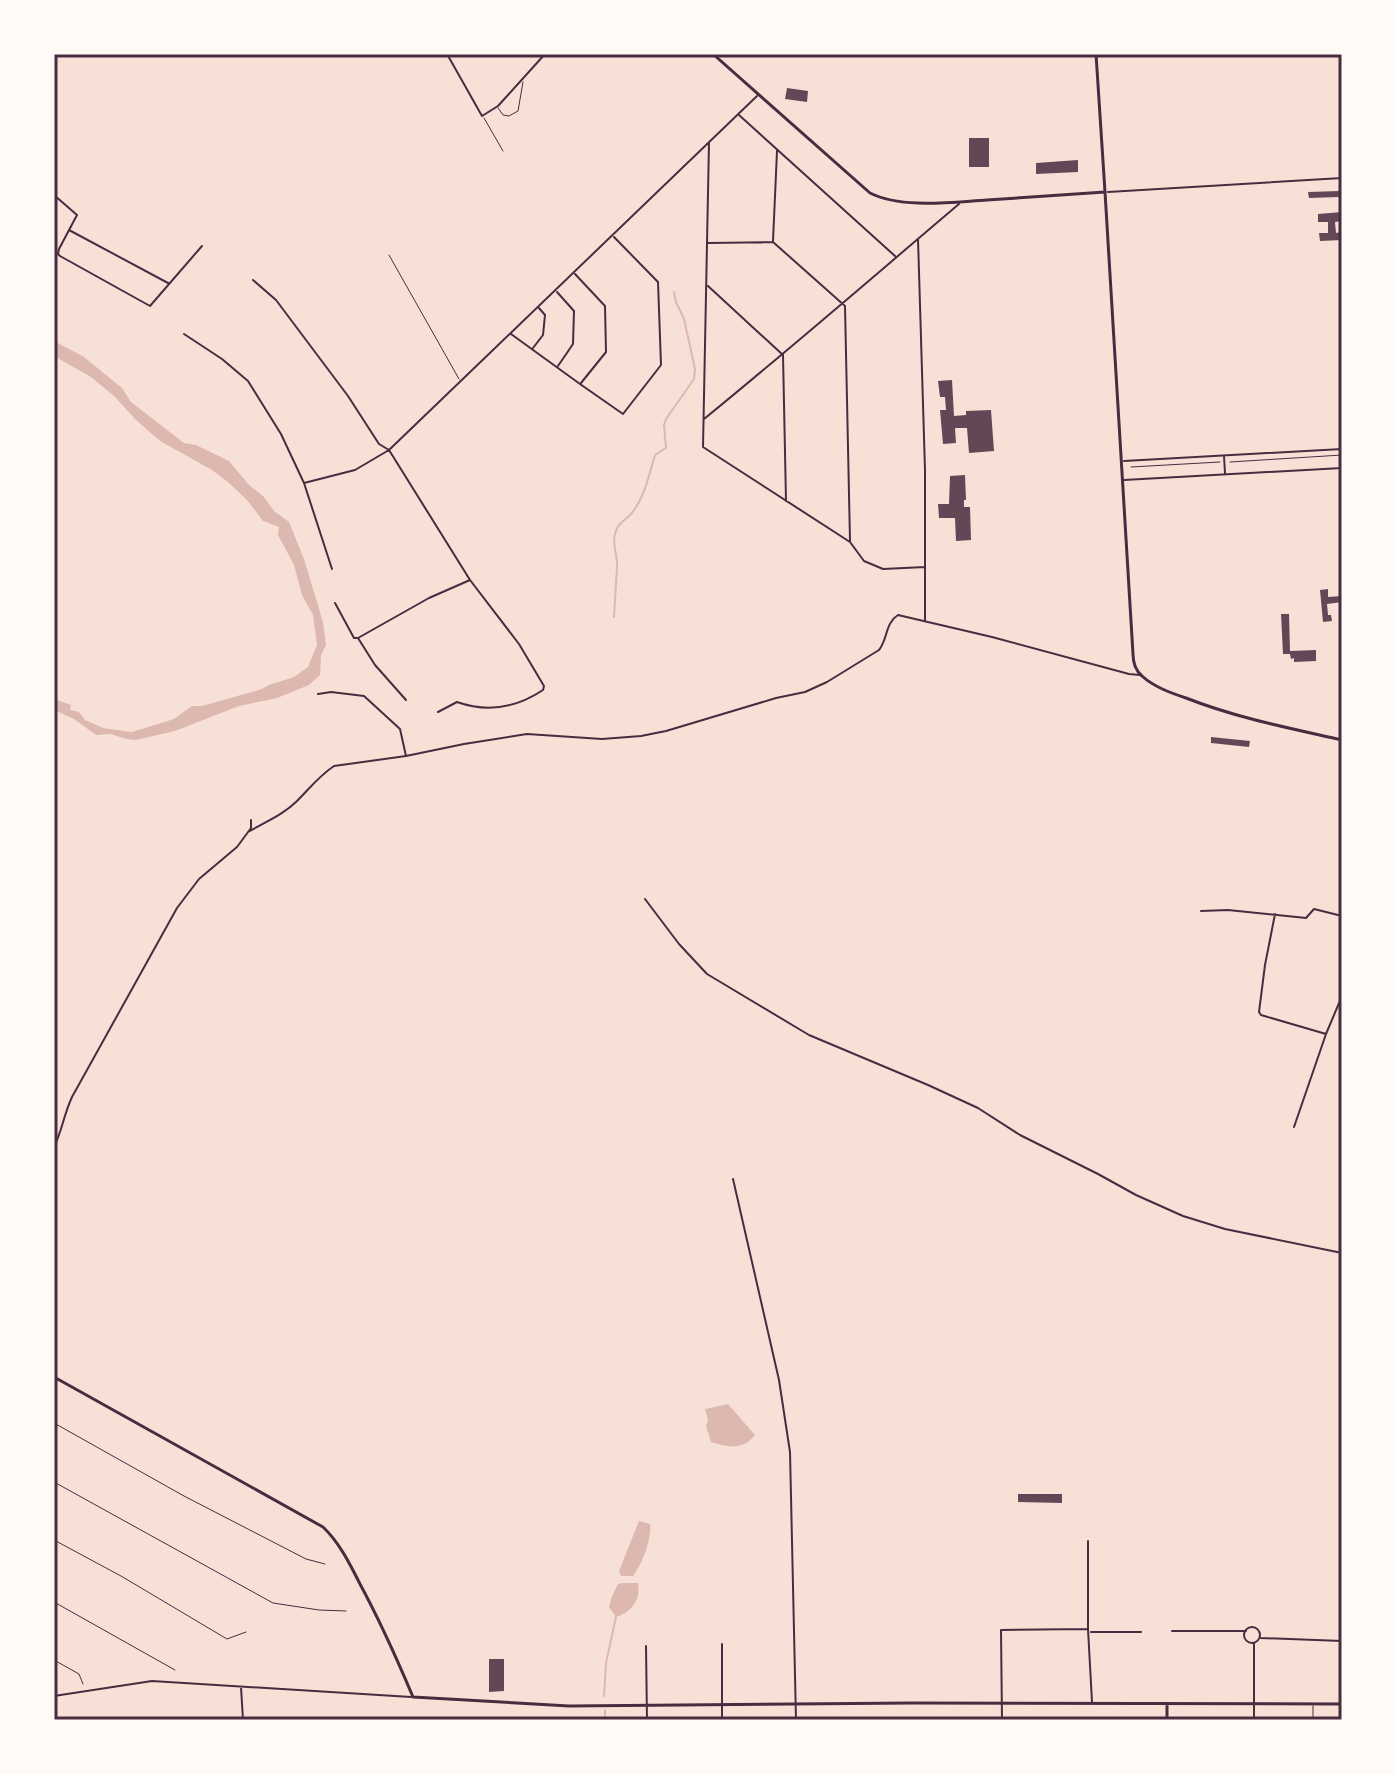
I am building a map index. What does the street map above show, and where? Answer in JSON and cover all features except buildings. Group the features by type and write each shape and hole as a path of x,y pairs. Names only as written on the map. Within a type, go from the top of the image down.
{"street":[{"path":"447,54 482,116 498,106 545,54"},
{"path":"713,54 870,193 881,199 905,202 962,201 1342,178"},
{"path":"1096,54 1133,662 1140,675"},
{"path":"304,483 355,470 389,450 758,95"},
{"path":"738,114 896,257"},
{"path":"709,142 703,447 850,542 864,561 883,569 925,567"},
{"path":"773,242 777,151"},
{"path":"54,195 77,215 58,254 150,306 202,246"},
{"path":"703,420 962,201"},
{"path":"69,230 169,284"},
{"path":"510,333 623,414 661,365 658,282 614,236"},
{"path":"918,239 925,470 925,621"},
{"path":"708,243 773,242 845,306 850,542"},
{"path":"574,273 605,306 606,352 580,384"},
{"path":"253,280 276,300 348,396 379,444 389,450 470,580 519,644 544,686 529,699 509,705 484,709 457,702 438,712"},
{"path":"707,285 783,355 786,501"},
{"path":"556,290 574,311 573,344 557,367"},
{"path":"533,349 543,335 545,315 538,307"},
{"path":"184,334 248,381 281,434 304,483 332,569"},
{"path":"1121,461 1342,449"},
{"path":"1224,455 1225,474"},
{"path":"1122,480 1342,468"},
{"path":"358,638 429,598 470,580"},
{"path":"335,603 354,638 358,638 375,665 406,700"},
{"path":"248,832 295,803 334,766 527,734 602,739 641,736 817,687 879,650 885,643 890,622 898,615 1140,675 1166,691 1231,715 1342,740"},
{"path":"318,694 331,692 364,696 400,729 406,756"},
{"path":"54,1147 72,1097 177,908 199,879 237,847 248,832 251,820"},
{"path":"645,899 679,944 707,974 809,1035 978,1108 1020,1135 1062,1154 1159,1207 1215,1227 1342,1253"},
{"path":"1201,911 1228,910 1306,918 1314,909 1342,916"},
{"path":"1275,914 1259,1012 1326,1034"},
{"path":"1294,1127 1342,996"},
{"path":"733,1179 784,1405 791,1467 796,1720"},
{"path":"54,1377 323,1527 332,1535 356,1576 413,1697"},
{"path":"1088,1541 1092,1703"},
{"path":"1254,1643 1246,1641 1244,1636 1250,1627 1257,1629 1260,1638"},
{"path":"1002,1720 1001,1630 1141,1632"},
{"path":"1172,1631 1246,1631"},
{"path":"1254,1643 1260,1638 1342,1641"},
{"path":"1254,1643 1254,1720"},
{"path":"722,1644 722,1720"},
{"path":"646,1646 647,1720"},
{"path":"54,1696 152,1681 569,1706 796,1703 1342,1704"},
{"path":"241,1686 243,1720"},
{"path":"1167,1703 1167,1720"}],"lane":[{"path":"498,106 503,115 509,116 518,111 524,78"},
{"path":"482,116 503,151"},
{"path":"389,255 460,382"},
{"path":"54,1423 184,1496 306,1559 325,1564"},
{"path":"54,1482 273,1603 346,1611"},
{"path":"54,1540 227,1639 246,1632"},
{"path":"54,1602 175,1670"},
{"path":"54,1660 79,1674 83,1684"},
{"path":"1313,1703 1313,1720"}],"path":[{"path":"1131,467 1342,455"}],"shaded area":[{"path":"54,341 84,357 122,388 131,402 184,443 196,445 229,461 274,511 289,522 323,622 326,645 321,655 320,675 309,685 277,698 239,706 175,731 136,740 111,734 96,735 74,719 54,710 54,699 71,705 70,710 79,712 85,720 103,728 132,732 174,719 192,706 262,689 294,677 308,667 317,645 313,615 302,595 294,565 278,535 279,527 263,521 247,500 212,470 160,441 91,377 54,356"},
{"path":"728,1404 755,1435 740,1446 711,1442 706,1426 705,1409"},
{"path":"639,1521 650,1524 646,1551 633,1576 621,1576 619,1571"},
{"path":"638,1583 637,1600 631,1609 616,1617 609,1607 618,1584"}],"waterway":[{"path":"614,617 616,531 640,500 655,455 666,448 666,419 694,379 695,369 684,319 674,292"},
{"path":"604,1696 606,1663 616,1617"},
{"path":"605,1710 605,1720"}]}
